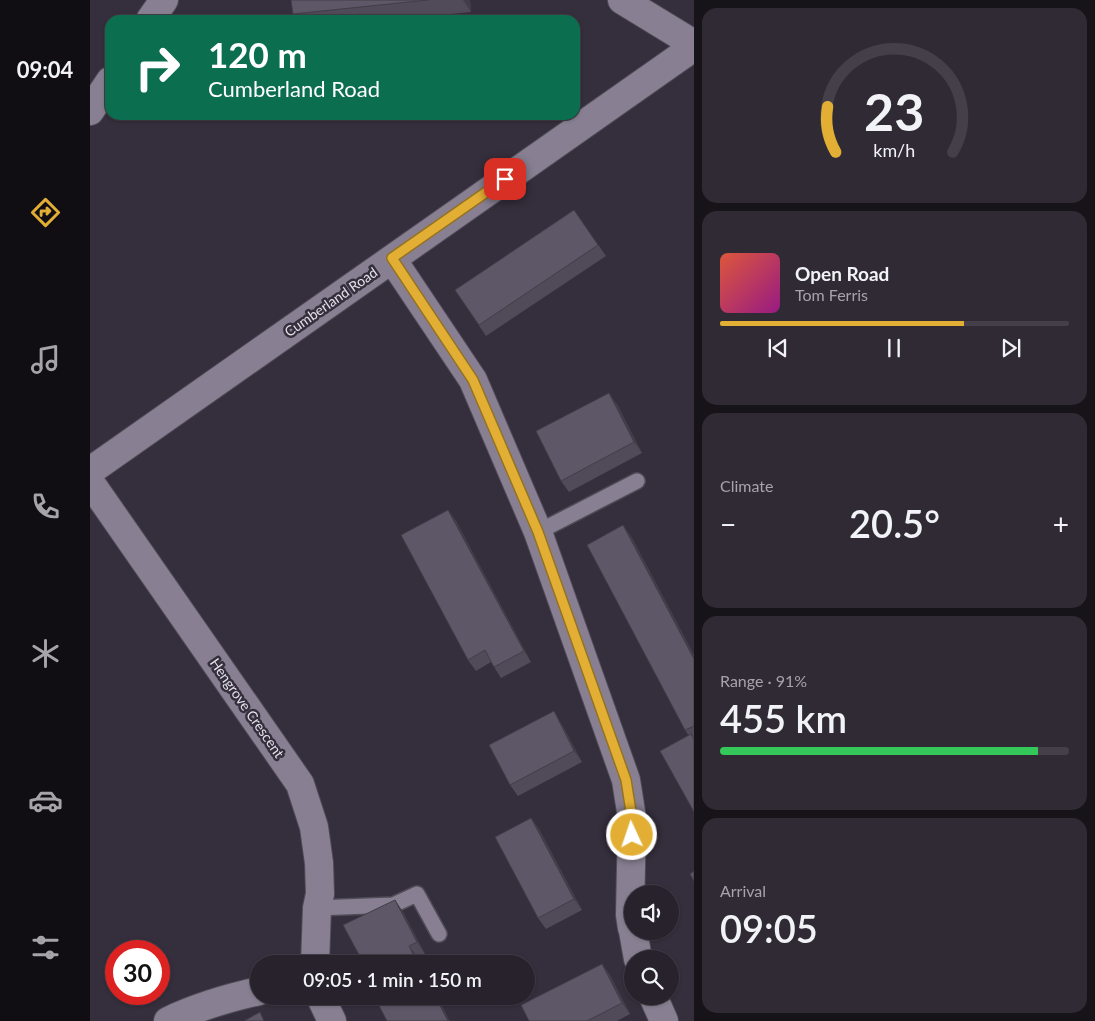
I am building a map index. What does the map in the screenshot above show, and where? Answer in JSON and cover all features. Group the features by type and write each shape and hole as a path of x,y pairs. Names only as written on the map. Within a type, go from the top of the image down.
{"street":[{"path":"154,15 164,0"},
{"path":"622,0 694,45"},
{"name":"Cumberland Road","path":"90,471 694,45"},
{"path":"90,111 105,88"},
{"path":"392,258 473,380 538,532 626,780 632,818 631,885"},
{"name":"Hengrove Crescent","path":"90,482 300,784 314,827 319,863 320,894 317,908 315,955"},
{"path":"168,1021 232,997 250,993"},
{"path":"324,1005 332,1021"},
{"path":"657,1005 664,1021"}],"lane":[{"path":"538,532 637,481"},
{"path":"317,908 393,905 418,894 439,934"}],"building":[{"path":"291,0 428,0 293,14"},
{"path":"574,210 598,245 479,325 455,290"},
{"path":"609,393 634,442 561,481 536,431"},
{"path":"448,510 524,651 494,667 485,650 468,660 401,535"},
{"path":"623,525 694,659 694,726 685,730 587,545"},
{"path":"554,711 574,751 510,785 489,745"},
{"path":"691,734 694,739 694,812 660,751"},
{"path":"531,818 574,899 538,918 495,837"},
{"path":"694,871 694,881 690,874"},
{"path":"395,900 417,942 409,946 414,955 359,955 343,925"},
{"path":"602,964 622,1003 587,1021 529,1021 521,1005 535,1005 535,998"},
{"path":"379,1005 440,1005 448,1021 387,1021"},
{"path":"260,1012 264,1021 244,1021"}],"route":[{"path":"505,179 392,258 473,380 538,532 626,780 632,818 632,835"}]}
